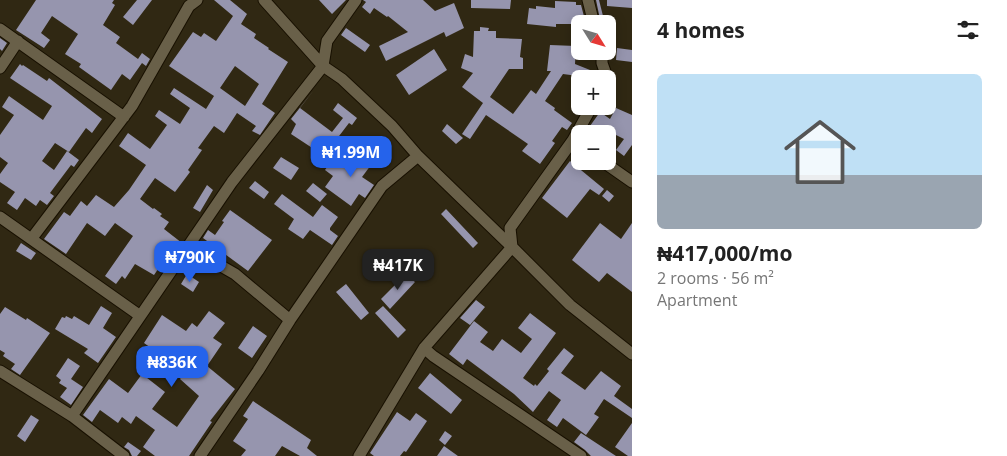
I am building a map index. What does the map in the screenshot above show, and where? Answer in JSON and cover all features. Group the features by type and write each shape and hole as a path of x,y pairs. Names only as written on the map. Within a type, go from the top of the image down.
{"street":[{"path":"264,0 323,66 342,78 392,126 418,156 570,306 632,354"},
{"path":"72,416 139,315 232,182 323,66 326,42 356,0"},
{"path":"588,0 592,15"},
{"path":"32,238 124,117 188,2"},
{"path":"0,29 124,117"},
{"path":"0,68 18,42"},
{"path":"358,456 424,348 512,247 510,228 571,149"},
{"path":"200,456 382,186 418,156"},
{"path":"615,170 632,182"},
{"path":"0,217 139,315"},
{"path":"188,247 235,274 290,320"},
{"path":"424,348 581,456"},
{"path":"0,370 72,416 124,456"}],"building":[{"path":"36,0 114,0 112,3 115,5 103,25 120,37 116,43 138,59 142,53 150,59 146,66 142,63 130,80 122,74 111,90 79,67 81,64 65,54 78,34 52,16 41,33 50,40 44,48 16,30"},
{"path":"137,0 152,0 133,25 123,17"},
{"path":"214,0 230,0 247,14 241,24 256,34 254,38 288,62 262,104 275,113 260,135 252,131 256,126 237,113 224,133 214,126 198,148 202,150 188,170 190,172 175,192 155,178 140,199 162,214 160,216 169,222 164,229 182,243 177,249 167,241 159,255 165,259 154,275 135,264 125,279 122,276 116,284 105,276 133,236 115,223 105,236 87,223 66,254 44,239 64,212 70,216 81,201 87,206 96,195 114,207 129,190 146,165 119,146 128,133 150,149 167,125 155,116 159,110 180,124 190,108 170,94 174,88 206,109 214,96 169,66 193,32 201,37 204,33 216,41 233,16","holes":["235,66 259,84 245,106 220,88"]},
{"path":"319,0 346,0 332,14"},
{"path":"363,0 423,0 435,11 454,3 464,28 446,37 444,32 386,61 379,46 408,32 388,16 374,8 370,14 362,7 366,2"},
{"path":"471,0 511,0 510,9 471,8"},
{"path":"596,0 599,0 603,15 599,15"},
{"path":"607,0 632,0 632,8 607,6"},
{"path":"555,1 576,2 576,5 581,5 584,15 571,15 571,24 556,24 556,27 527,24 529,8 536,9 536,6 555,8"},
{"path":"480,27 489,28 488,31 496,31 496,38 522,39 520,57 523,58 523,69 509,69 490,97 513,114 531,90 536,94 551,71 547,71 550,45 571,46 571,60 575,60 575,64 590,70 571,70 571,75 563,74 545,101 572,123 567,130 562,127 552,141 555,143 540,164 522,151 528,144 486,115 470,139 462,134 483,103 462,87 473,73 461,68 465,54 473,57 474,31 480,31"},
{"path":"346,28 370,45 365,52 341,35"},
{"path":"0,38 7,43 2,51 0,49"},
{"path":"617,48 632,50 632,62 616,60"},
{"path":"434,49 447,70 409,95 396,75"},
{"path":"20,64 47,81 49,78 102,119 92,133 86,128 69,152 55,143 42,161 54,170 67,151 79,160 74,167 71,165 50,193 54,196 47,205 40,200 36,206 25,198 17,210 7,203 15,192 0,182 0,174 8,163 0,157 0,135 14,115 2,107 9,96 43,120 52,106 10,78"},
{"path":"314,90 300,108 332,132 343,118 333,110 338,103 357,118 352,125 349,123 326,157 291,134 296,124 291,119"},
{"path":"616,108 632,115 632,145 624,156 616,150 624,139 616,135 616,125 591,125 598,115 604,115 610,119 612,115 616,115"},
{"path":"447,124 463,138 456,144 442,131"},
{"path":"370,146 380,153 362,177 374,185 365,198 359,194 351,206 325,187 333,176 325,170 334,157 352,170"},
{"path":"281,157 299,168 291,180 273,168"},
{"path":"570,161 571,170 581,170 604,189 599,195 590,189 567,218 542,198"},
{"path":"255,181 269,192 264,199 249,188"},
{"path":"313,183 327,194 320,202 306,191"},
{"path":"207,185 213,190 200,212 193,208"},
{"path":"607,190 614,196 609,202 602,196"},
{"path":"282,194 313,217 322,205 338,217 330,228 338,236 332,245 310,230 303,239 288,229 294,219 274,204"},
{"path":"446,209 478,243 473,248 441,214"},
{"path":"230,210 272,240 248,271 203,238 208,230 215,235"},
{"path":"600,223 621,239 632,223 632,292 607,273 599,282 572,260"},
{"path":"21,243 36,253 31,260 16,251"},
{"path":"404,273 415,282 390,309 381,299 399,281"},
{"path":"187,274 199,282 193,292 181,284"},
{"path":"346,284 369,313 361,320 336,292"},
{"path":"476,300 485,307 470,325 460,318"},
{"path":"101,306 112,313 103,328 116,337 98,363 84,353 88,349 55,329 62,317 65,318 66,316 72,319 74,316 89,325"},
{"path":"383,306 406,330 398,338 375,313"},
{"path":"5,307 50,333 20,375 11,369 15,364 3,356 5,353 0,350 0,314"},
{"path":"209,311 225,323 213,338 222,344 207,366 235,389 210,421 212,422 189,456 155,456 143,447 155,430 136,416 131,424 122,417 118,423 100,410 92,422 83,415 109,379 128,393 142,374 165,392 152,409 177,427 199,396 180,379 185,372 144,343 162,315 186,331 192,323 197,327"},
{"path":"530,313 556,333 523,378 537,386 549,371 547,369 564,348 574,356 561,373 585,390 601,371 621,386 614,396 632,409 632,418 604,399 594,414 599,417 586,435 563,418 557,427 547,420 561,400 549,391 533,412 514,394 467,359 463,365 449,354 474,321 488,332 480,342 493,351 502,339 521,353 532,339 518,328"},
{"path":"253,326 267,336 252,358 238,348"},
{"path":"68,358 80,366 71,379 83,387 71,405 60,397 67,388 59,383 61,380 56,376"},
{"path":"430,373 462,400 451,414 418,388"},
{"path":"253,401 311,440 307,448 317,456 300,456 282,446 275,456 241,456 246,450 233,441 248,419 243,416"},
{"path":"397,412 410,421 416,413 427,421 406,452 404,451 400,456 374,456 370,453"},
{"path":"31,415 39,420 25,442 17,436"},
{"path":"632,423 632,456 628,456 615,447"},
{"path":"445,431 452,436 445,445 439,440"},
{"path":"581,433 616,456 591,456 574,442"},
{"path":"128,442 141,451 137,456 132,456 129,450 124,447"},
{"path":"444,446 458,456 437,456"}]}
